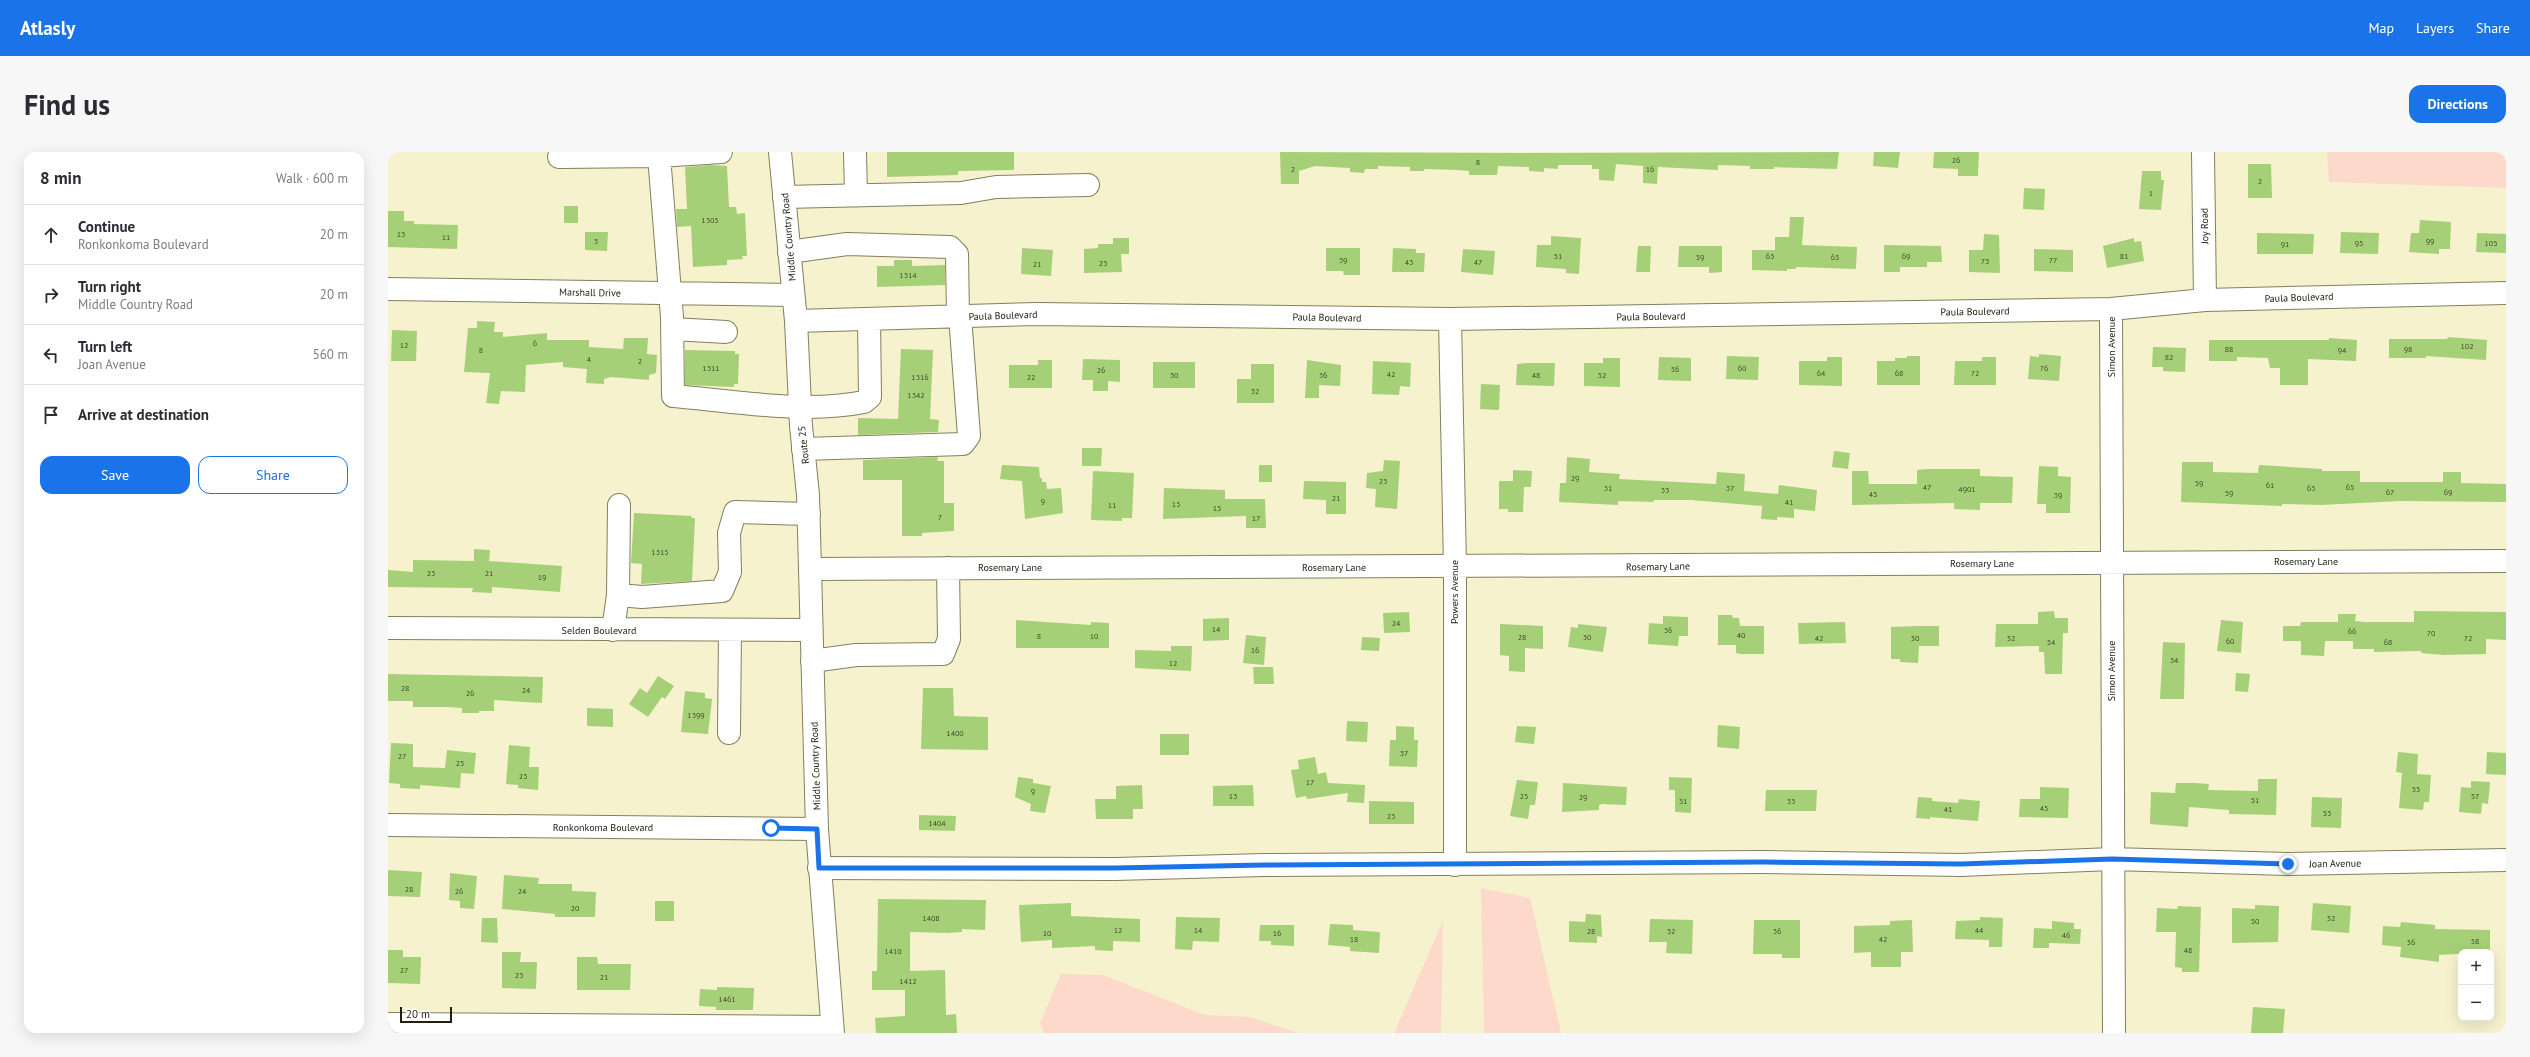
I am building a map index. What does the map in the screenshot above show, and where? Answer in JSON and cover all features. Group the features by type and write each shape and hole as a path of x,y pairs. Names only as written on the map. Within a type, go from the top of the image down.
{"street":[{"path":"559,157 659,156 721,152"},
{"name":"Middle Country Road","path":"780,152 796,321"},
{"path":"855,152 856,196"},
{"name":"Joy Road","path":"2203,152 2205,300"},
{"path":"659,156 673,329 673,396 768,404 800,409 845,406 864,402 870,397 869,319"},
{"path":"784,197 961,193 996,188 1088,185"},
{"path":"789,252 847,244 950,247 957,254 959,316 969,436 963,444 803,449"},
{"name":"Marshall Drive","path":"388,289 793,295"},
{"name":"Paula Boulevard","path":"796,321 1037,314 1450,319 2111,309 2205,300 2506,293"},
{"name":"Simon Avenue","path":"2111,309 2112,859 2114,1033"},
{"name":"Powers Avenue","path":"1450,319 1455,568 1455,865"},
{"name":"Route 25","path":"796,321 800,409 809,514 810,570"},
{"path":"673,329 726,332"},
{"path":"613,630 618,595 619,505"},
{"path":"618,595 642,597 722,591 730,572 729,533 735,512 809,514"},
{"name":"Rosemary Lane","path":"810,570 948,568 1455,568 2111,562 2506,561"},
{"path":"812,661 856,655 944,654 949,639 948,568"},
{"name":"Middle Country Road","path":"810,570 817,829 833,1030"},
{"name":"Selden Boulevard","path":"388,628 811,630"},
{"path":"729,733 730,630"},
{"name":"Ronkonkoma Boulevard","path":"388,825 817,829"},
{"name":"Joan Avenue","path":"819,868 1115,868 1763,862 1961,864 2112,859 2288,864 2506,860"},
{"path":"388,1024 833,1030"}],"shaded area":[{"path":"2327,152 2506,152 2506,188 2329,182"},
{"path":"1481,888 1530,898 1561,1033 1484,1033"},
{"path":"1443,921 1441,1033 1394,1033"},
{"path":"1061,974 1103,975 1205,1015 1250,1017 1298,1033 1044,1033 1040,1023"}],"building":[{"path":"887,152 1014,152 1014,170 958,171 958,175 887,177"},
{"path":"1280,152 1839,152 1837,169 1774,167 1774,169 1750,169 1750,166 1718,165 1718,170 1658,167 1657,184 1643,183 1643,166 1616,164 1614,181 1599,180 1599,169 1592,169 1592,165 1558,165 1558,169 1544,168 1544,172 1529,171 1529,167 1498,166 1497,175 1469,175 1469,171 1458,170 1424,169 1424,171 1410,171 1410,167 1378,166 1378,169 1365,169 1364,173 1350,172 1350,168 1315,166 1299,171 1299,184 1281,184"},
{"path":"1874,152 1900,152 1898,168 1873,166"},
{"path":"1934,152 1979,152 1978,176 1958,176 1958,169 1933,168"},
{"path":"2248,164 2271,164 2272,198 2248,198"},
{"path":"710,165 727,166 729,207 736,207 737,214 745,213 747,256 742,256 743,259 727,260 727,265 693,267 691,226 677,227 676,209 687,209 685,167"},
{"path":"2142,171 2161,171 2161,180 2164,180 2161,210 2139,209"},
{"path":"2024,188 2045,189 2044,210 2023,209"},
{"path":"564,206 578,206 578,223 564,223"},
{"path":"388,211 404,211 404,221 414,221 414,224 458,225 457,249 388,247"},
{"path":"1790,217 1804,217 1802,245 1857,247 1856,269 1796,267 1796,269 1787,269 1787,271 1752,270 1752,250 1775,250 1775,237 1789,237"},
{"path":"2420,220 2451,222 2450,249 2439,249 2439,254 2409,252 2411,233 2419,233"},
{"path":"585,232 608,232 607,251 585,250"},
{"path":"2341,232 2379,233 2378,254 2340,253"},
{"path":"2257,233 2314,234 2313,254 2257,254"},
{"path":"2477,233 2506,234 2506,253 2476,252"},
{"path":"1984,234 1999,235 2000,273 1969,272 1969,250 1983,250"},
{"path":"1551,236 1581,238 1579,274 1566,273 1566,269 1536,267 1537,245 1551,245"},
{"path":"1113,238 1129,238 1129,254 1121,254 1122,272 1084,273 1084,249 1098,248 1098,244 1113,244"},
{"path":"2134,238 2134,242 2141,241 2144,261 2107,268 2103,246"},
{"path":"1884,245 1941,246 1942,262 1927,262 1927,267 1900,267 1900,272 1884,272"},
{"path":"1638,246 1651,246 1650,272 1636,272"},
{"path":"1679,246 1722,246 1722,272 1709,273 1709,267 1678,267"},
{"path":"1022,248 1053,250 1051,276 1021,274"},
{"path":"1326,248 1360,248 1360,275 1344,275 1343,271 1326,271"},
{"path":"1393,248 1416,249 1416,253 1425,253 1424,272 1392,272"},
{"path":"1463,249 1495,251 1493,275 1461,272"},
{"path":"2034,249 2073,250 2073,272 2034,271"},
{"path":"894,260 912,260 912,266 945,265 945,285 877,287 877,266 894,266"},
{"path":"477,321 495,322 494,332 503,332 503,337 547,333 547,340 589,340 589,347 623,349 624,338 648,338 647,354 657,355 656,373 649,375 649,380 611,377 604,379 604,384 586,383 587,369 563,367 563,362 526,365 525,392 501,391 499,404 486,403 490,373 464,372 468,328 477,328"},
{"path":"392,330 417,331 416,361 391,361"},
{"path":"2448,337 2487,340 2486,360 2426,356 2426,358 2389,358 2389,339 2447,339"},
{"path":"2329,338 2357,340 2356,361 2308,359 2308,385 2280,385 2280,368 2270,368 2268,358 2237,357 2237,361 2209,361 2209,340 2329,340"},
{"path":"2153,347 2186,348 2185,372 2163,371 2163,367 2152,367"},
{"path":"901,349 933,350 930,419 939,420 938,432 858,435 858,418 898,419"},
{"path":"685,350 735,351 735,354 739,354 738,384 734,384 734,387 685,385"},
{"path":"2039,354 2061,356 2059,381 2028,379 2030,356 2039,357"},
{"path":"1727,356 1759,357 1758,380 1726,379"},
{"path":"1907,356 1920,356 1920,385 1877,385 1877,361 1895,361 1895,358 1907,358"},
{"path":"1659,357 1691,358 1691,381 1658,380"},
{"path":"1827,357 1842,357 1842,386 1799,385 1799,361 1827,361"},
{"path":"1982,357 1996,357 1996,385 1954,385 1955,361 1982,361"},
{"path":"1603,358 1620,358 1620,387 1584,386 1584,363 1603,363"},
{"path":"1083,359 1120,360 1120,382 1108,381 1108,391 1093,391 1093,380 1082,380"},
{"path":"1038,360 1052,360 1052,388 1009,388 1009,365 1038,365"},
{"path":"1307,360 1341,365 1340,386 1319,385 1319,398 1305,398"},
{"path":"1373,361 1411,363 1410,387 1400,386 1399,395 1372,394"},
{"path":"1153,362 1195,362 1195,388 1153,388"},
{"path":"1555,363 1554,386 1516,385 1517,364"},
{"path":"1251,364 1274,364 1274,403 1237,403 1237,379 1251,379"},
{"path":"1481,384 1500,385 1499,410 1480,409"},
{"path":"1082,448 1102,448 1101,466 1082,466"},
{"path":"1834,451 1850,453 1848,469 1832,467"},
{"path":"938,457 937,461 944,461 944,503 954,503 954,531 922,533 922,536 902,536 902,480 863,480 863,460"},
{"path":"1567,457 1590,459 1589,472 1620,474 1619,479 1716,484 1717,472 1745,474 1744,491 1778,494 1779,485 1817,490 1815,511 1794,509 1794,518 1777,517 1777,520 1761,519 1762,506 1691,500 1654,500 1654,502 1618,501 1618,505 1559,502 1560,483 1566,483"},
{"path":"1384,460 1400,461 1397,509 1375,507 1376,489 1366,488 1367,473 1383,471"},
{"path":"2182,462 2213,462 2213,472 2258,473 2259,465 2322,469 2322,471 2360,471 2360,482 2443,482 2443,472 2461,472 2461,483 2506,484 2506,502 2400,501 2321,505 2282,504 2282,506 2181,502"},
{"path":"1002,465 1039,467 1040,478 1042,478 1042,482 1046,482 1047,489 1061,488 1063,513 1025,519 1022,481 1000,479"},
{"path":"1259,465 1272,465 1272,482 1259,482"},
{"path":"2039,466 2058,467 2058,476 2071,477 2070,513 2046,513 2046,504 2037,504"},
{"path":"1980,469 1980,476 2013,477 2012,503 1980,503 1980,510 1954,509 1954,503 1852,505 1852,471 1868,471 1869,484 1917,484 1917,470"},
{"path":"1513,470 1532,471 1531,487 1524,487 1523,512 1508,512 1508,509 1499,509 1499,481 1513,481"},
{"path":"1093,471 1134,473 1132,518 1122,518 1122,521 1091,520"},
{"path":"1304,481 1346,482 1346,514 1326,514 1326,500 1303,499"},
{"path":"1164,488 1225,490 1225,499 1265,499 1266,528 1246,528 1246,516 1163,519"},
{"path":"634,513 692,516 691,518 695,518 692,581 641,584 642,564 631,563"},
{"path":"474,549 490,550 489,561 562,566 560,592 492,587 492,593 472,592 473,588 388,587 388,570 413,572 413,560 474,561"},
{"path":"2054,611 2055,618 2068,618 2068,633 2063,633 2062,674 2045,674 2044,652 2039,652 2039,646 1995,647 1996,624 2038,624 2038,612"},
{"path":"2414,611 2506,612 2506,640 2486,639 2486,654 2443,655 2421,653 2421,651 2374,652 2374,649 2353,649 2353,641 2325,641 2324,656 2301,655 2301,641 2283,641 2283,626 2300,626 2301,622 2338,622 2338,614 2356,614 2355,621 2414,622"},
{"path":"1409,612 1410,632 1384,633 1383,613"},
{"path":"1718,615 1732,615 1733,618 1739,618 1740,626 1764,626 1764,654 1740,654 1736,653 1736,645 1718,645"},
{"path":"1663,616 1688,617 1688,636 1679,636 1678,646 1648,644 1649,623 1663,624"},
{"path":"1229,618 1229,640 1203,641 1203,619"},
{"path":"1016,620 1091,625 1091,622 1109,623 1109,648 1016,648"},
{"path":"2221,620 2243,622 2241,653 2217,651"},
{"path":"1845,622 1846,643 1799,644 1798,623"},
{"path":"1500,624 1543,626 1543,649 1525,648 1525,672 1509,671 1509,656 1500,655"},
{"path":"1578,624 1607,627 1603,652 1568,647 1571,627 1578,628"},
{"path":"1939,626 1939,646 1919,646 1918,663 1900,662 1900,659 1891,659 1891,627"},
{"path":"1246,635 1266,637 1264,665 1243,663"},
{"path":"1362,637 1380,638 1379,651 1361,650"},
{"path":"2163,642 2185,643 2184,699 2160,699"},
{"path":"1171,646 1192,646 1191,671 1135,668 1135,650 1171,651"},
{"path":"1253,667 1273,667 1274,684 1254,684"},
{"path":"2236,673 2250,674 2248,692 2235,691"},
{"path":"388,674 543,677 542,703 494,700 494,711 479,711 479,713 462,713 462,708 413,707 413,701 388,701"},
{"path":"658,676 674,686 665,699 662,697 648,717 629,704 640,688 647,693"},
{"path":"923,688 953,688 954,716 988,717 988,750 921,749"},
{"path":"685,691 705,693 705,698 712,699 708,734 681,732"},
{"path":"587,708 613,709 613,727 587,726"},
{"path":"1347,721 1368,722 1367,742 1346,741"},
{"path":"1718,725 1740,727 1739,749 1717,747"},
{"path":"1396,726 1414,727 1414,740 1418,740 1417,767 1389,766 1390,740 1396,740"},
{"path":"1517,726 1536,727 1534,744 1515,742"},
{"path":"1160,734 1189,734 1189,755 1160,755"},
{"path":"391,743 413,744 413,767 445,768 447,750 476,753 474,774 461,773 460,788 420,785 420,789 400,788 400,784 389,783"},
{"path":"509,745 530,747 529,767 539,767 538,790 518,788 518,785 506,784"},
{"path":"2398,752 2418,754 2417,774 2431,775 2429,802 2424,802 2423,810 2399,808 2402,773 2396,772"},
{"path":"2487,752 2506,753 2506,775 2486,774"},
{"path":"1315,757 1318,774 1326,772 1328,783 1365,785 1364,803 1347,802 1348,793 1307,799 1306,796 1296,798 1291,770 1299,769 1298,760"},
{"path":"1018,777 1033,779 1033,783 1051,786 1045,813 1030,811 1031,804 1015,797"},
{"path":"1669,777 1692,778 1691,813 1675,812 1675,790 1669,790"},
{"path":"2258,779 2277,779 2276,815 2229,814 2229,810 2189,807 2188,827 2150,824 2151,792 2175,793 2176,783 2209,784 2208,790 2258,791"},
{"path":"1517,780 1538,782 1535,805 1530,805 1528,819 1510,816"},
{"path":"2471,781 2490,782 2488,804 2482,803 2481,814 2459,812 2461,787 2471,788"},
{"path":"1563,783 1627,787 1626,805 1603,804 1599,805 1599,810 1562,812"},
{"path":"1142,785 1143,809 1133,809 1133,819 1096,819 1095,799 1116,799 1116,786"},
{"path":"1253,785 1254,806 1213,806 1213,786"},
{"path":"2040,787 2069,788 2068,818 2019,817 2020,799 2040,799"},
{"path":"1766,790 1817,790 1816,811 1765,811"},
{"path":"1918,797 1932,798 1932,801 1958,803 1959,799 1980,801 1978,821 1930,817 1930,819 1916,818"},
{"path":"2312,797 2342,798 2341,828 2311,827"},
{"path":"1369,801 1414,802 1414,824 1369,824"},
{"path":"919,815 956,816 955,831 919,830"},
{"path":"388,870 422,872 420,897 388,896"},
{"path":"450,873 477,876 474,909 460,908 460,901 449,900"},
{"path":"504,875 539,878 538,884 572,884 572,891 596,892 595,917 555,917 555,914 502,909"},
{"path":"878,899 986,900 985,930 962,929 962,932 947,933 910,932 910,971 945,970 946,1015 956,1014 957,1033 876,1033 875,1018 905,1016 905,990 872,990 872,971 877,971"},
{"path":"655,901 674,901 674,921 655,921"},
{"path":"1071,903 1071,916 1140,919 1140,942 1113,941 1113,951 1095,950 1095,946 1052,948 1052,940 1021,942 1019,905"},
{"path":"2313,903 2351,906 2349,933 2311,930"},
{"path":"2255,905 2279,906 2278,942 2232,943 2232,908 2255,909"},
{"path":"2178,906 2201,907 2199,972 2182,972 2182,968 2175,967 2176,932 2156,932 2157,908 2177,909"},
{"path":"1586,914 1601,915 1602,937 1597,936 1597,943 1569,942 1569,921 1585,922"},
{"path":"1176,917 1220,918 1219,942 1193,941 1192,950 1175,949"},
{"path":"1980,917 2003,918 2002,947 1989,947 1989,940 1955,939 1956,921 1980,920"},
{"path":"482,918 497,918 498,943 481,942"},
{"path":"1650,919 1693,920 1692,954 1666,953 1667,942 1649,942"},
{"path":"1754,920 1800,920 1800,958 1782,958 1782,954 1753,954"},
{"path":"1912,920 1913,952 1901,952 1901,967 1871,967 1871,952 1854,953 1854,926 1890,925 1890,921"},
{"path":"2052,921 2074,923 2074,929 2081,929 2080,944 2049,943 2049,948 2033,948 2034,928 2052,929"},
{"path":"2401,922 2435,925 2435,929 2490,930 2490,949 2458,949 2458,954 2439,955 2439,962 2400,957 2401,947 2382,945 2383,926 2400,927"},
{"path":"1330,924 1353,925 1353,930 1380,932 1379,953 1350,951 1350,947 1328,945"},
{"path":"1260,925 1294,925 1294,946 1271,945 1271,941 1259,941"},
{"path":"388,950 403,950 403,957 421,957 420,984 388,983"},
{"path":"502,952 521,952 520,962 537,962 536,989 502,988"},
{"path":"577,957 597,957 598,964 631,964 630,990 577,990"},
{"path":"717,987 754,988 753,1010 716,1010 716,1007 699,1006 700,989 717,990"},
{"path":"2253,1007 2285,1009 2283,1033 2251,1033"}],"route":[{"path":"771,828 817,829 819,868 1115,868 1264,865 1763,862 1961,864 2112,859 2288,864"}]}
